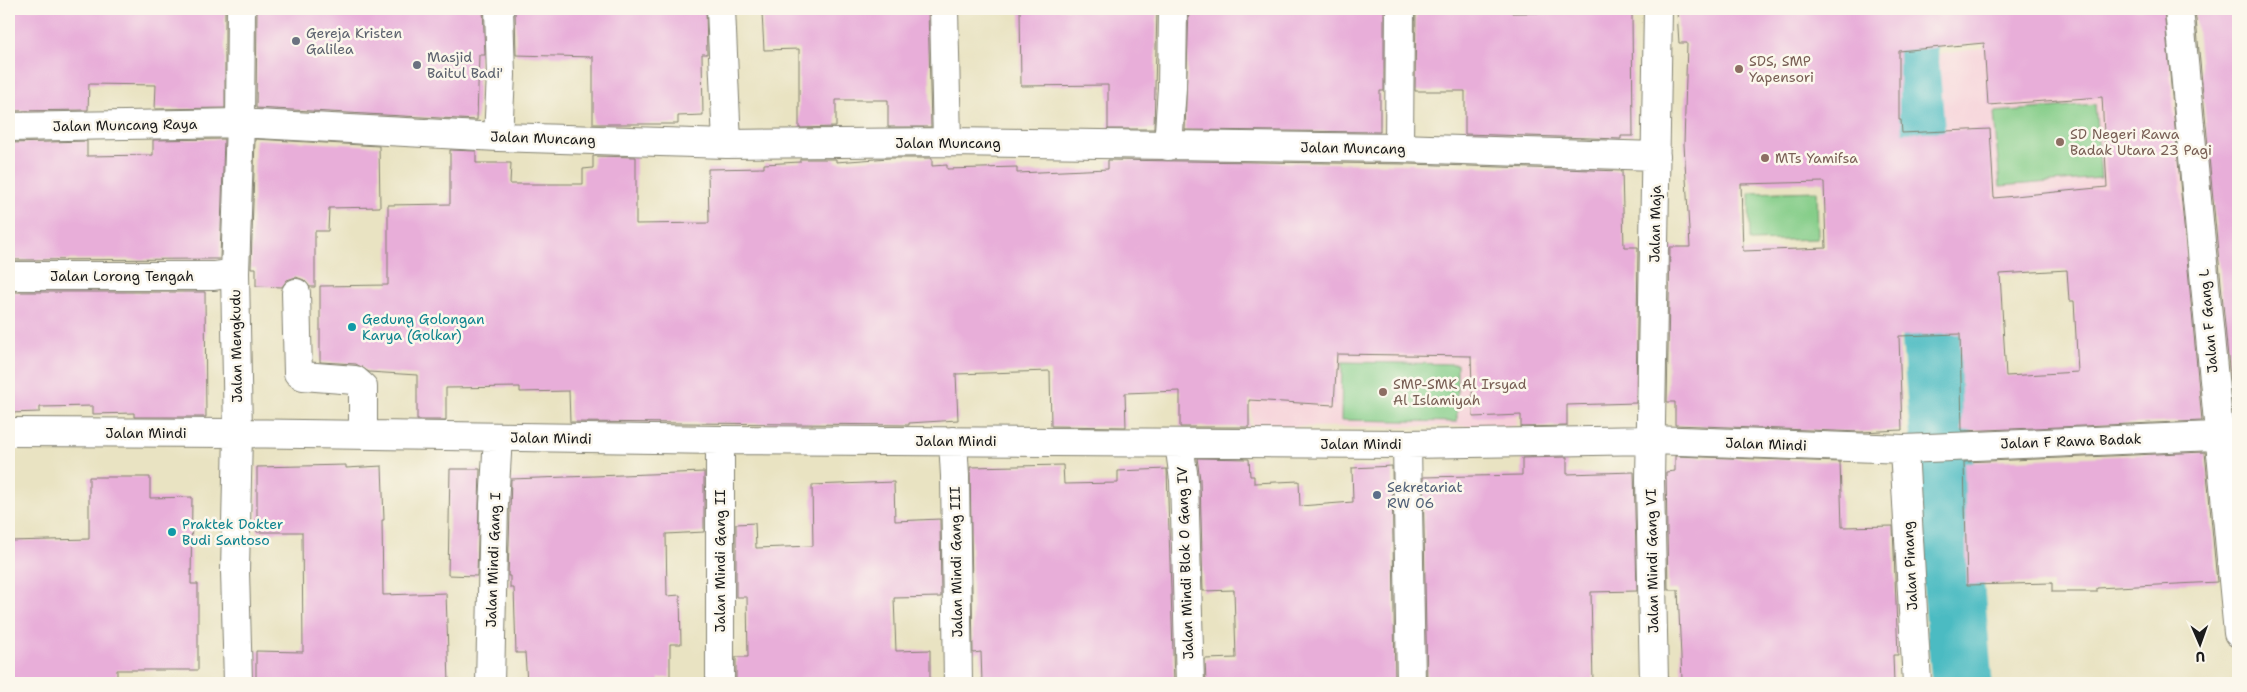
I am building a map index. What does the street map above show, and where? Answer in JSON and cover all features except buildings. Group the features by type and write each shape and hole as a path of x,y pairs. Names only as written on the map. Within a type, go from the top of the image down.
{"street":[{"name":"Jalan Mengkudu","path":"238,683 235,571 238,433 235,273 240,123 241,9"},
{"path":"498,137 501,75 500,9"},
{"path":"721,9 727,144"},
{"path":"944,9 947,142"},
{"path":"1168,146 1172,88 1173,9"},
{"path":"1399,148 1400,9"},
{"name":"Jalan Maja","path":"1652,440 1658,9"},
{"name":"Jalan F Gang L","path":"2179,9 2229,435 2238,633"},
{"name":"Jalan Muncang Raya","path":"9,127 240,123"},
{"name":"Jalan Muncang","path":"240,123 498,137 727,144 947,142 1399,148 1656,156"},
{"name":"Jalan Lorong Tengah","path":"9,276 214,276 235,273"},
{"path":"296,293 298,373 303,376 355,380 360,383 363,387 364,435"},
{"name":"Jalan Mindi","path":"9,432 1179,443 1407,444 1652,440 1910,449"},
{"name":"Jalan F Rawa Badak","path":"1910,449 2229,435"},
{"name":"Jalan Mindi Gang I","path":"490,683 494,504 498,437"},
{"name":"Jalan Mindi Gang II","path":"720,440 720,683"},
{"name":"Jalan Mindi Gang VI","path":"1652,440 1650,480 1654,683"},
{"name":"Jalan Mindi Gang III","path":"952,441 955,476 958,683"},
{"name":"Jalan Mindi Blok 0 Gang IV","path":"1179,443 1184,480 1190,683"},
{"path":"1407,444 1411,683"},
{"name":"Jalan Pinang","path":"1910,449 1917,683"}],"shaded area":[{"name":"SD Negeri Rawa Badak Utara 23 Pagi","path":"2166,27 2189,228 1955,250 1930,56 2095,30"},
{"name":"SMP-SMK Al Irsyad Al Islamiyah","path":"1249,301 1515,358 1517,426 1252,427"}],"green space":[{"path":"2095,104 2101,178 2000,186 1994,112"},
{"path":"1817,191 1818,239 1750,241 1749,193"},
{"path":"1342,362 1457,364 1457,422 1341,420"}],"waterway":[{"path":"1904,9 1962,683"}],"place":[{"name":"Gereja Kristen Galilea","path":"296,41"},
{"name":"Masjid Baitul Badi'","path":"417,65"},
{"name":"SDS, SMP Yapensori","path":"1739,69"},
{"name":"SD Negeri Rawa Badak Utara 23 Pagi","path":"2060,142"},
{"name":"MTs Yamifsa","path":"1765,158"},
{"name":"Gedung Golongan Karya (Golkar)","path":"352,327"},
{"name":"SMP-SMK Al Irsyad Al Islamiyah","path":"1383,392"},
{"name":"Sekretariat RW 06","path":"1377,495"},
{"name":"Praktek Dokter Budi Santoso","path":"172,532"}]}
